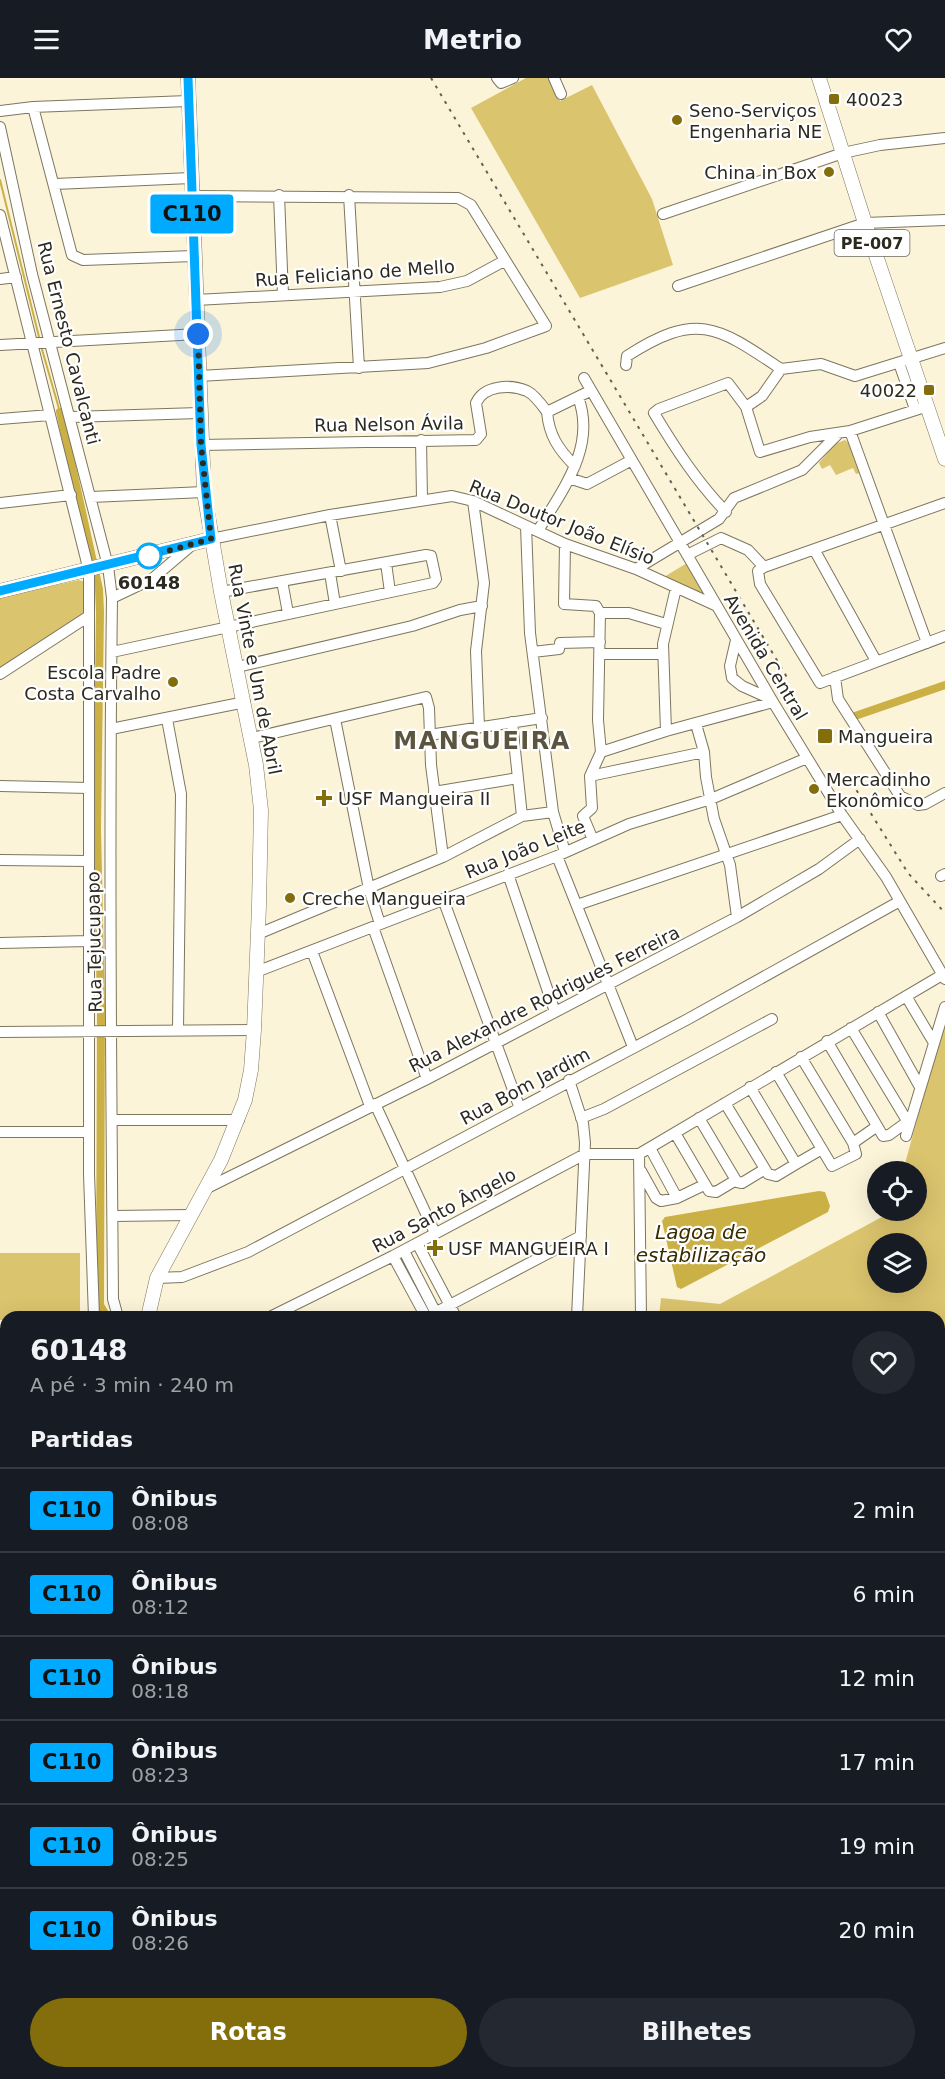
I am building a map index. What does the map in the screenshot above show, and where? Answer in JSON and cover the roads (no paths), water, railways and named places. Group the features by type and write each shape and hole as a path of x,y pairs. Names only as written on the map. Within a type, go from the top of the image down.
{"main road":[{"name":"Rua Vinte e Um de Abril","path":"150,1311 158,1278 221,1160 239,1120 251,1070 258,934 261,810 252,738 221,592 204,492 199,413 188,78"},
{"name":"PE-007","path":"819,78 865,223 905,361 921,408 940,429 945,459"},
{"path":"0,591 211,539"}],"street":[{"path":"497,80 504,82 513,78"},
{"path":"554,78 561,94"},
{"path":"0,111 33,107 188,101"},
{"path":"33,107 72,255 83,260 194,256"},
{"name":"Rua Ernesto Cavalcanti","path":"0,127 32,274 91,497 98,568"},
{"path":"663,214 843,153 880,145 945,138"},
{"path":"55,184 191,178"},
{"path":"279,195 283,294"},
{"path":"192,196 349,195 458,198 471,205 546,327 486,348 428,363 199,376"},
{"path":"349,195 359,368"},
{"name":"Rua Ernesto Cavalcanti","path":"0,215 71,495 98,568"},
{"path":"678,286 865,223 945,220"},
{"name":"Rua Feliciano de Mello","path":"196,300 454,285 504,261"},
{"path":"0,279 16,277"},
{"path":"626,365 627,356 649,342 698,327 739,340 781,369 821,364 855,376 945,348"},
{"path":"0,345 33,341 198,334"},
{"path":"746,407 762,396 781,369"},
{"name":"Avenida Central","path":"584,378 755,672 842,815 900,902 943,977"},
{"path":"726,512 692,472 654,413 672,403 725,383 730,385 746,407 758,450 764,452 810,437 837,435 921,408"},
{"name":"Rua Nelson Ávila","path":"201,445 479,438 478,399 484,393 500,387 526,390 547,412"},
{"path":"575,466 550,434 547,412 590,391"},
{"path":"538,531 575,466 585,427 584,411 578,397"},
{"path":"71,417 199,413"},
{"path":"0,419 50,416"},
{"path":"850,431 927,643"},
{"path":"636,569 711,524 726,512 734,498 802,470 837,435"},
{"path":"421,440 422,499"},
{"path":"569,478 587,484 630,460"},
{"path":"91,497 204,492"},
{"path":"0,503 71,495"},
{"name":"Rua Doutor João Elísio","path":"211,539 330,515 452,496 473,501 565,544 636,569 717,606"},
{"path":"473,501 484,583 476,651 479,727"},
{"path":"945,503 758,571 760,584 820,683 945,636"},
{"path":"330,515 336,572 335,604"},
{"path":"526,526 526,574 533,652 553,812 561,854 577,906 633,1047"},
{"path":"687,555 721,538 748,550 764,567"},
{"path":"111,598 152,579 192,544"},
{"path":"565,544 565,606 596,606 600,612 598,720 602,752 590,776 592,808 583,816 592,840"},
{"path":"814,551 876,661"},
{"path":"112,652 228,625 433,583 436,579 434,562 429,555 221,592"},
{"path":"386,562 390,592"},
{"name":"Rua Tejucupapo","path":"98,568 111,598 109,932 113,1299 116,1311"},
{"name":"Rua Tejucupapo","path":"94,1311 89,1132 91,1031 89,616 98,568"},
{"path":"282,581 288,613"},
{"path":"666,731 663,654 666,624 676,588"},
{"path":"237,667 412,626 460,610 483,606"},
{"path":"600,612 629,613 666,624"},
{"path":"0,674 89,616"},
{"path":"736,640 729,670 732,678 741,686 772,700"},
{"path":"533,652 560,650 560,643 600,642"},
{"path":"600,654 663,654"},
{"path":"741,686 755,672"},
{"path":"835,677 838,699 896,790 905,800 925,804 945,793"},
{"path":"252,738 426,697 429,704 434,792 443,857"},
{"path":"602,752 772,700"},
{"path":"111,729 244,702"},
{"path":"167,718 181,794 178,1029"},
{"path":"429,735 542,718"},
{"path":"334,719 376,925 427,1079"},
{"path":"512,722 522,816"},
{"path":"696,724 704,752 706,777 720,841 727,855 737,917"},
{"path":"590,776 704,752"},
{"name":"Rua João Leite","path":"256,972 561,854 629,824 711,799 807,758"},
{"path":"434,792 518,778"},
{"path":"0,786 89,788"},
{"path":"258,934 443,857 522,816 553,812"},
{"path":"577,906 842,815"},
{"name":"Rua Alexandre Rodrigues Ferreira","path":"204,1190 427,1079 737,917 819,869 860,839"},
{"path":"0,860 89,861"},
{"path":"508,874 555,1012"},
{"path":"443,899 519,1106"},
{"name":"Rua Bom Jardim","path":"158,1278 182,1277 248,1252 900,902"},
{"path":"0,943 89,941"},
{"path":"312,951 373,1105 406,1168 435,1233"},
{"path":"641,1311 639,1154 827,1041 943,977"},
{"path":"906,996 934,1043"},
{"path":"906,1136 908,1123 945,1007"},
{"path":"878,1012 920,1087"},
{"path":"581,1118 604,1109 723,1048 740,1035 772,1019"},
{"path":"851,1028 908,1123"},
{"path":"0,1032 254,1030"},
{"path":"827,1041 876,1128 883,1136 908,1123"},
{"path":"776,1072 832,1167 835,1167 856,1154 854,1143 801,1057"},
{"path":"568,1080 581,1118 585,1154 577,1311"},
{"path":"750,1087 796,1164"},
{"path":"725,1103 765,1169 774,1176 822,1149"},
{"path":"699,1118 737,1182"},
{"path":"112,1120 239,1120"},
{"path":"854,1143 876,1128"},
{"path":"0,1132 89,1132"},
{"path":"675,1133 704,1185 713,1193 765,1169"},
{"path":"650,1148 677,1198"},
{"name":"Rua Santo Ângelo","path":"284,1311 585,1154 639,1154"},
{"path":"221,1160 223,1171 235,1174"},
{"path":"640,1168 658,1200 677,1198 704,1185"},
{"path":"113,1216 190,1215"},
{"path":"440,1311 581,1236"},
{"path":"417,1243 452,1311"},
{"path":"398,1253 429,1311"},
{"path":"552,2079 559,2079"}],"water":[{"name":"Lagoa de estabilização","path":"819,1191 825,1192 830,1206 828,1212 681,1289 677,1287 662,1221 665,1217"}],"waterway":[{"path":"0,180 40,341"},
{"path":"41,346 60,412"},
{"path":"60,412 99,589 97,829 101,1006 100,1305 104,1311"},
{"path":"855,716 945,685"}],"railway":[{"path":"431,78 788,679"},
{"path":"847,775 908,873 945,913"}],"place":[{"name":"40023","path":"834,99"},
{"name":"Seno-Serviços Engenharia NE","path":"677,120"},
{"name":"China in Box","path":"829,172"},
{"name":"40022","path":"929,390"},
{"name":"60148","path":"149,556"},
{"name":"Escola Padre Costa Carvalho","path":"173,682"},
{"name":"Mangueira","path":"825,736"},
{"name":"Mercadinho Ekonômico","path":"814,789"},
{"name":"USF Mangueira II","path":"324,798"},
{"name":"Creche Mangueira","path":"290,898"},
{"name":"USF MANGUEIRA I","path":"435,1248"}],"district":[{"name":"MANGUEIRA","path":"482,741"}]}
